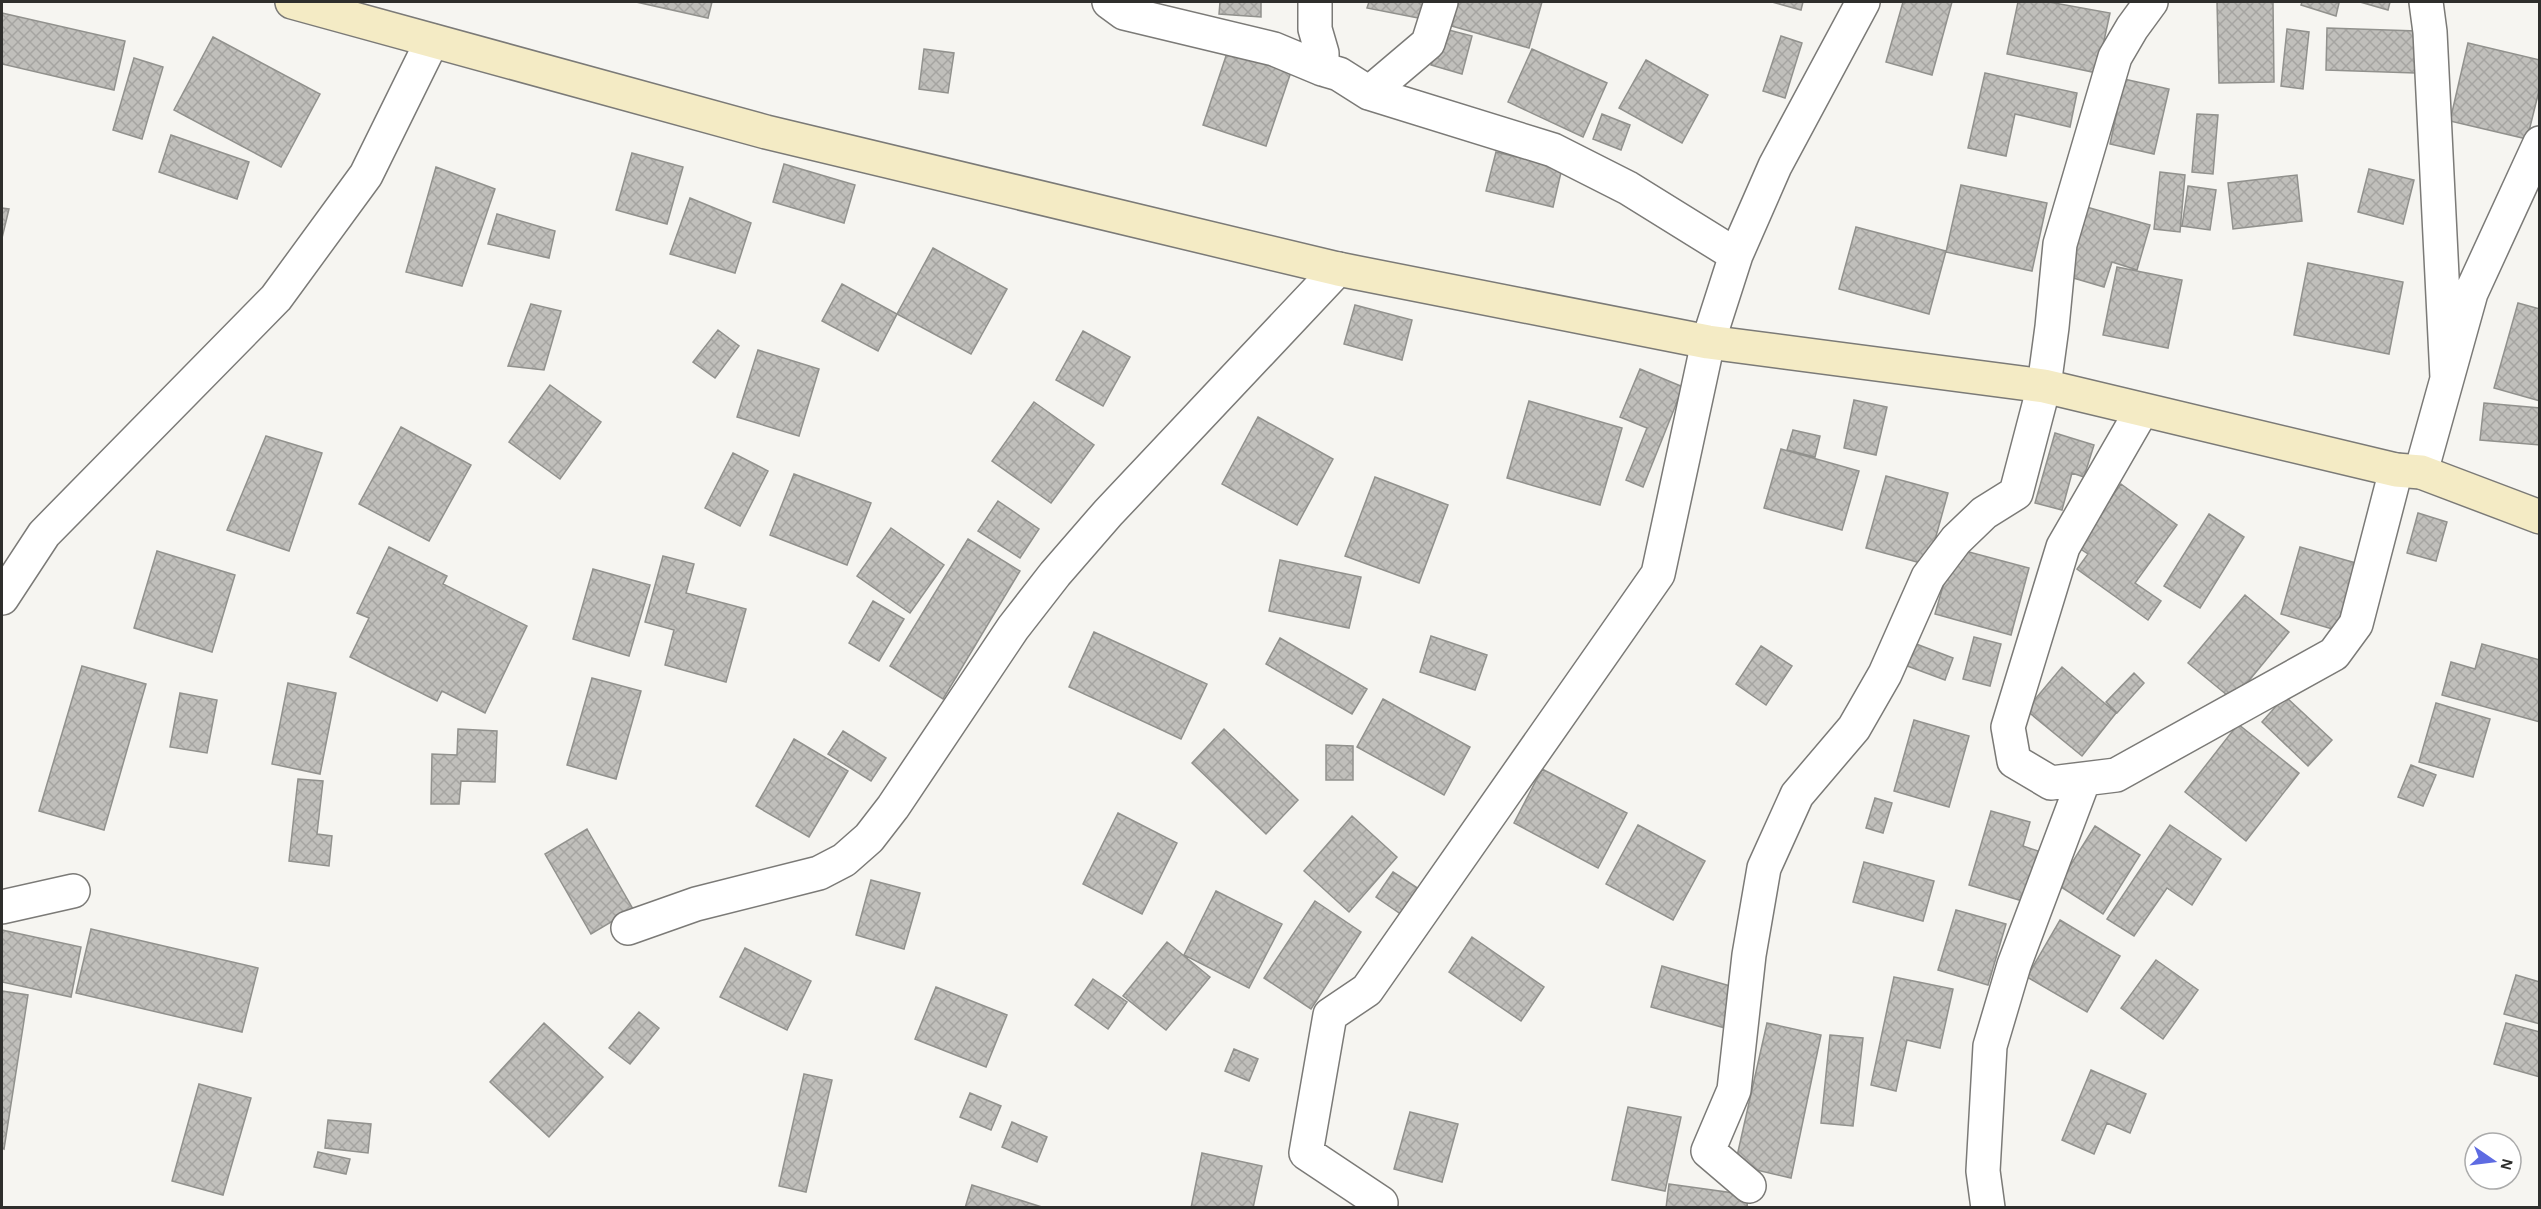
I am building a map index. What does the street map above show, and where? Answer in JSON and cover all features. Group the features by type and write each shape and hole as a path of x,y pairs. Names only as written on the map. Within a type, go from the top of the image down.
{"street":[{"path":"292,2 766,132 1338,268 1708,342 2044,386 2409,471 2540,517"},
{"path":"1109,2 1124,13 1274,49 1339,74 1369,93 1553,150 1628,188 1736,255"},
{"path":"1315,2 1315,30 1322,53 1322,69"},
{"path":"1369,93 1428,43 1441,2"},
{"path":"1381,1203 1306,1153 1330,1015 1367,990 1658,574 1708,342 1736,255 1775,166 1863,2"},
{"path":"1749,1186 1708,1151 1734,1090 1749,955 1764,868 1797,795 1854,728 1885,674 1928,577 1956,540 1977,520 2016,493 2044,386 2060,244 2115,57 2151,2"},
{"path":"2426,2 2430,32 2447,378"},
{"path":"2,598 44,534 276,298 366,175 432,41"},
{"path":"2142,410 2063,547 2008,728 2014,761 2051,783 2116,776 2334,654 2356,624 2409,471 2447,378 2470,293 2540,143"},
{"path":"628,928 696,904 819,873 844,860 869,838 893,807 1012,628 1055,574 1108,513 1338,268"},
{"path":"1989,1208 1983,1171 1990,1046 2014,965 2084,779"},
{"path":"2,907 73,891"}],"building":[{"path":"636,2 712,2 708,18"},
{"path":"1220,2 1261,2 1261,17 1219,14"},
{"path":"1369,2 1437,2 1434,21 1367,8"},
{"path":"1455,2 1542,2 1529,48 1448,25"},
{"path":"1772,2 1803,2 1801,10"},
{"path":"1903,2 1952,2 1932,75 1886,62"},
{"path":"2018,2 2049,2 2110,13 2097,73 2007,54"},
{"path":"2217,2 2273,2 2274,82 2219,83"},
{"path":"2302,2 2339,3 2336,16 2301,5"},
{"path":"2360,2 2390,2 2388,10"},
{"path":"2,13 125,41 114,90 2,64"},
{"path":"1441,28 1472,36 1462,74 1431,65"},
{"path":"2327,28 2417,31 2415,73 2326,70"},
{"path":"2287,29 2309,32 2303,89 2281,86"},
{"path":"1781,36 1802,43 1785,98 1763,91"},
{"path":"213,37 320,94 281,167 174,110"},
{"path":"2468,43 2540,60 2540,87 2527,139 2450,121"},
{"path":"1230,44 1293,66 1266,146 1203,125"},
{"path":"924,49 954,53 948,93 919,89"},
{"path":"1532,49 1607,83 1583,137 1508,102"},
{"path":"134,58 163,67 142,139 113,130"},
{"path":"1646,60 1708,95 1682,143 1619,108"},
{"path":"1985,73 2077,93 2070,127 2015,114 2006,156 1968,148"},
{"path":"2124,79 2169,89 2154,154 2110,144"},
{"path":"1602,114 1630,125 1621,150 1593,139"},
{"path":"2197,114 2218,115 2213,174 2192,172"},
{"path":"171,135 249,162 237,199 159,172"},
{"path":"1496,152 1562,168 1553,207 1486,191"},
{"path":"632,153 683,167 667,224 616,210"},
{"path":"784,164 855,185 844,223 773,202"},
{"path":"436,167 495,189 462,286 406,272"},
{"path":"2369,169 2414,180 2403,224 2358,212"},
{"path":"2160,172 2185,175 2180,232 2154,229"},
{"path":"2297,175 2302,221 2233,229 2228,183"},
{"path":"1961,185 2047,203 2032,271 1946,252"},
{"path":"2188,186 2216,190 2210,230 2182,226"},
{"path":"690,198 751,223 735,273 670,254"},
{"path":"2083,206 2150,225 2137,270 2112,262 2104,287 2063,275"},
{"path":"2,208 9,209 2,238"},
{"path":"497,214 555,231 549,258 488,244"},
{"path":"1856,227 1946,251 1929,314 1839,289"},
{"path":"933,248 1007,289 971,354 897,314"},
{"path":"2308,263 2403,282 2389,354 2294,335"},
{"path":"2117,267 2182,280 2168,348 2103,335"},
{"path":"842,284 897,314 878,351 822,321"},
{"path":"2518,303 2540,309 2540,401 2494,388"},
{"path":"531,304 561,311 544,370 508,366"},
{"path":"1355,305 1412,320 1402,360 1344,344"},
{"path":"718,330 739,346 715,378 693,362"},
{"path":"1083,331 1130,357 1103,406 1056,380"},
{"path":"758,350 819,369 799,436 737,417"},
{"path":"1640,369 1683,387 1643,487 1626,480 1647,428 1620,417"},
{"path":"550,385 601,422 560,479 509,442"},
{"path":"1854,400 1887,407 1876,455 1844,448"},
{"path":"1529,401 1622,428 1600,505 1507,478"},
{"path":"1034,402 1094,445 1051,503 992,461"},
{"path":"2484,403 2540,408 2540,445 2480,440"},
{"path":"1258,417 1333,459 1297,525 1222,484"},
{"path":"401,427 471,465 429,541 359,504"},
{"path":"1793,430 1820,436 1815,457 1787,450"},
{"path":"2055,433 2094,445 2084,477 2072,473 2062,510 2035,503"},
{"path":"266,436 322,453 289,551 227,530"},
{"path":"1781,449 1859,471 1842,530 1764,508"},
{"path":"733,453 768,471 740,526 705,508"},
{"path":"794,474 871,503 847,565 770,535"},
{"path":"1886,476 1948,493 1928,565 1866,548"},
{"path":"1375,477 1448,505 1419,583 1345,556"},
{"path":"2121,484 2177,525 2135,583 2161,601 2148,620 2077,569 2088,554 2076,546"},
{"path":"998,501 1039,529 1020,558 978,531"},
{"path":"2418,513 2447,522 2436,561 2407,553"},
{"path":"2209,514 2244,537 2200,608 2164,586"},
{"path":"891,528 944,565 910,613 857,576"},
{"path":"968,539 1020,571 943,699 890,666"},
{"path":"389,547 447,576 443,584 527,626 485,713 442,691 437,701 350,657 369,618 357,613"},
{"path":"2300,547 2356,563 2336,630 2281,614"},
{"path":"1954,548 2029,568 2011,635 1935,614"},
{"path":"157,551 235,575 212,652 134,628"},
{"path":"663,556 694,564 686,593 746,609 726,682 665,665 674,630 645,622"},
{"path":"1280,560 1361,577 1349,628 1269,611"},
{"path":"593,569 650,585 629,656 573,639"},
{"path":"2245,595 2289,632 2233,700 2188,663"},
{"path":"873,601 904,619 879,661 849,643"},
{"path":"1094,632 1207,684 1181,739 1069,687"},
{"path":"1431,636 1487,655 1475,690 1420,672"},
{"path":"1974,637 2001,644 1990,686 1963,679"},
{"path":"1280,638 1367,689 1352,714 1266,664"},
{"path":"1911,642 1953,658 1945,680 1902,664"},
{"path":"2482,644 2540,660 2540,722 2442,695 2451,662 2475,669"},
{"path":"1761,646 1792,666 1766,705 1736,684"},
{"path":"82,666 146,684 104,830 39,811"},
{"path":"2062,667 2116,713 2082,756 2026,710"},
{"path":"2134,673 2144,683 2117,713 2106,702"},
{"path":"592,678 641,691 616,779 567,765"},
{"path":"288,683 336,693 320,774 272,764"},
{"path":"180,693 217,700 207,753 170,747"},
{"path":"2285,696 2332,740 2308,766 2262,722"},
{"path":"1383,699 1470,747 1444,795 1357,747"},
{"path":"2436,703 2490,719 2473,777 2419,762"},
{"path":"1914,720 1969,736 1949,807 1894,791"},
{"path":"2238,724 2299,773 2246,841 2185,792"},
{"path":"458,729 497,731 495,782 461,781 459,804 431,804 432,754 457,755"},
{"path":"1224,729 1298,800 1266,834 1192,763"},
{"path":"843,731 886,758 871,781 828,754"},
{"path":"794,739 848,771 809,837 756,806"},
{"path":"1326,745 1353,746 1353,780 1326,780"},
{"path":"2411,765 2436,775 2423,806 2398,797"},
{"path":"1542,769 1627,813 1598,868 1514,823"},
{"path":"298,779 323,781 317,834 332,836 329,866 289,861"},
{"path":"1875,798 1892,803 1883,833 1866,828"},
{"path":"1991,811 2030,822 2023,846 2044,853 2029,903 1969,885"},
{"path":"1118,813 1177,843 1142,914 1083,884"},
{"path":"1352,816 1397,857 1349,912 1304,871"},
{"path":"1638,825 1705,861 1673,920 1606,884"},
{"path":"2170,825 2221,859 2192,905 2167,888 2134,936 2107,919"},
{"path":"2095,826 2140,855 2103,914 2058,885"},
{"path":"587,829 633,909 591,934 545,854"},
{"path":"1864,862 1934,881 1923,921 1853,902"},
{"path":"1393,872 1422,891 1405,917 1376,897"},
{"path":"871,880 920,893 904,949 856,935"},
{"path":"1216,891 1282,924 1249,988 1184,955"},
{"path":"1315,901 1361,932 1311,1009 1264,978"},
{"path":"1956,910 2006,924 1988,985 1938,970"},
{"path":"2060,920 2120,956 2087,1012 2027,977"},
{"path":"91,929 258,968 242,1032 76,993"},
{"path":"2,930 81,947 71,997 2,982"},
{"path":"1472,937 1544,987 1521,1021 1449,972"},
{"path":"1167,942 1210,977 1166,1030 1123,996"},
{"path":"745,948 811,981 787,1030 720,997"},
{"path":"2156,960 2198,990 2163,1039 2121,1008"},
{"path":"1662,966 1737,988 1725,1028 1651,1007"},
{"path":"2516,975 2540,982 2540,1024 2504,1014"},
{"path":"1894,977 1953,989 1940,1048 1907,1040 1896,1091 1871,1085"},
{"path":"1093,979 1127,1002 1108,1029 1075,1005"},
{"path":"936,987 1007,1015 986,1067 915,1039"},
{"path":"2,991 28,995 4,1149 2,1148"},
{"path":"639,1012 659,1028 630,1064 609,1048"},
{"path":"544,1023 603,1077 549,1137 490,1082"},
{"path":"1767,1023 1821,1035 1791,1178 1735,1165"},
{"path":"2506,1023 2540,1032 2540,1077 2494,1064"},
{"path":"1830,1035 1863,1038 1853,1126 1821,1123"},
{"path":"1234,1049 1258,1059 1249,1081 1225,1071"},
{"path":"2091,1070 2146,1094 2130,1133 2107,1123 2094,1154 2062,1140"},
{"path":"804,1074 832,1080 806,1192 779,1186"},
{"path":"199,1084 251,1098 223,1195 172,1181"},
{"path":"970,1093 1001,1106 991,1130 960,1117"},
{"path":"1628,1107 1681,1117 1665,1191 1612,1180"},
{"path":"1410,1112 1458,1124 1442,1182 1394,1169"},
{"path":"328,1120 371,1124 368,1153 325,1148"},
{"path":"1012,1122 1047,1137 1037,1162 1002,1147"},
{"path":"318,1152 350,1159 346,1174 314,1167"},
{"path":"1202,1153 1262,1166 1253,1208 1191,1208"},
{"path":"1669,1184 1748,1195 1747,1208 1666,1208"},
{"path":"972,1185 1045,1208 965,1208"}]}
